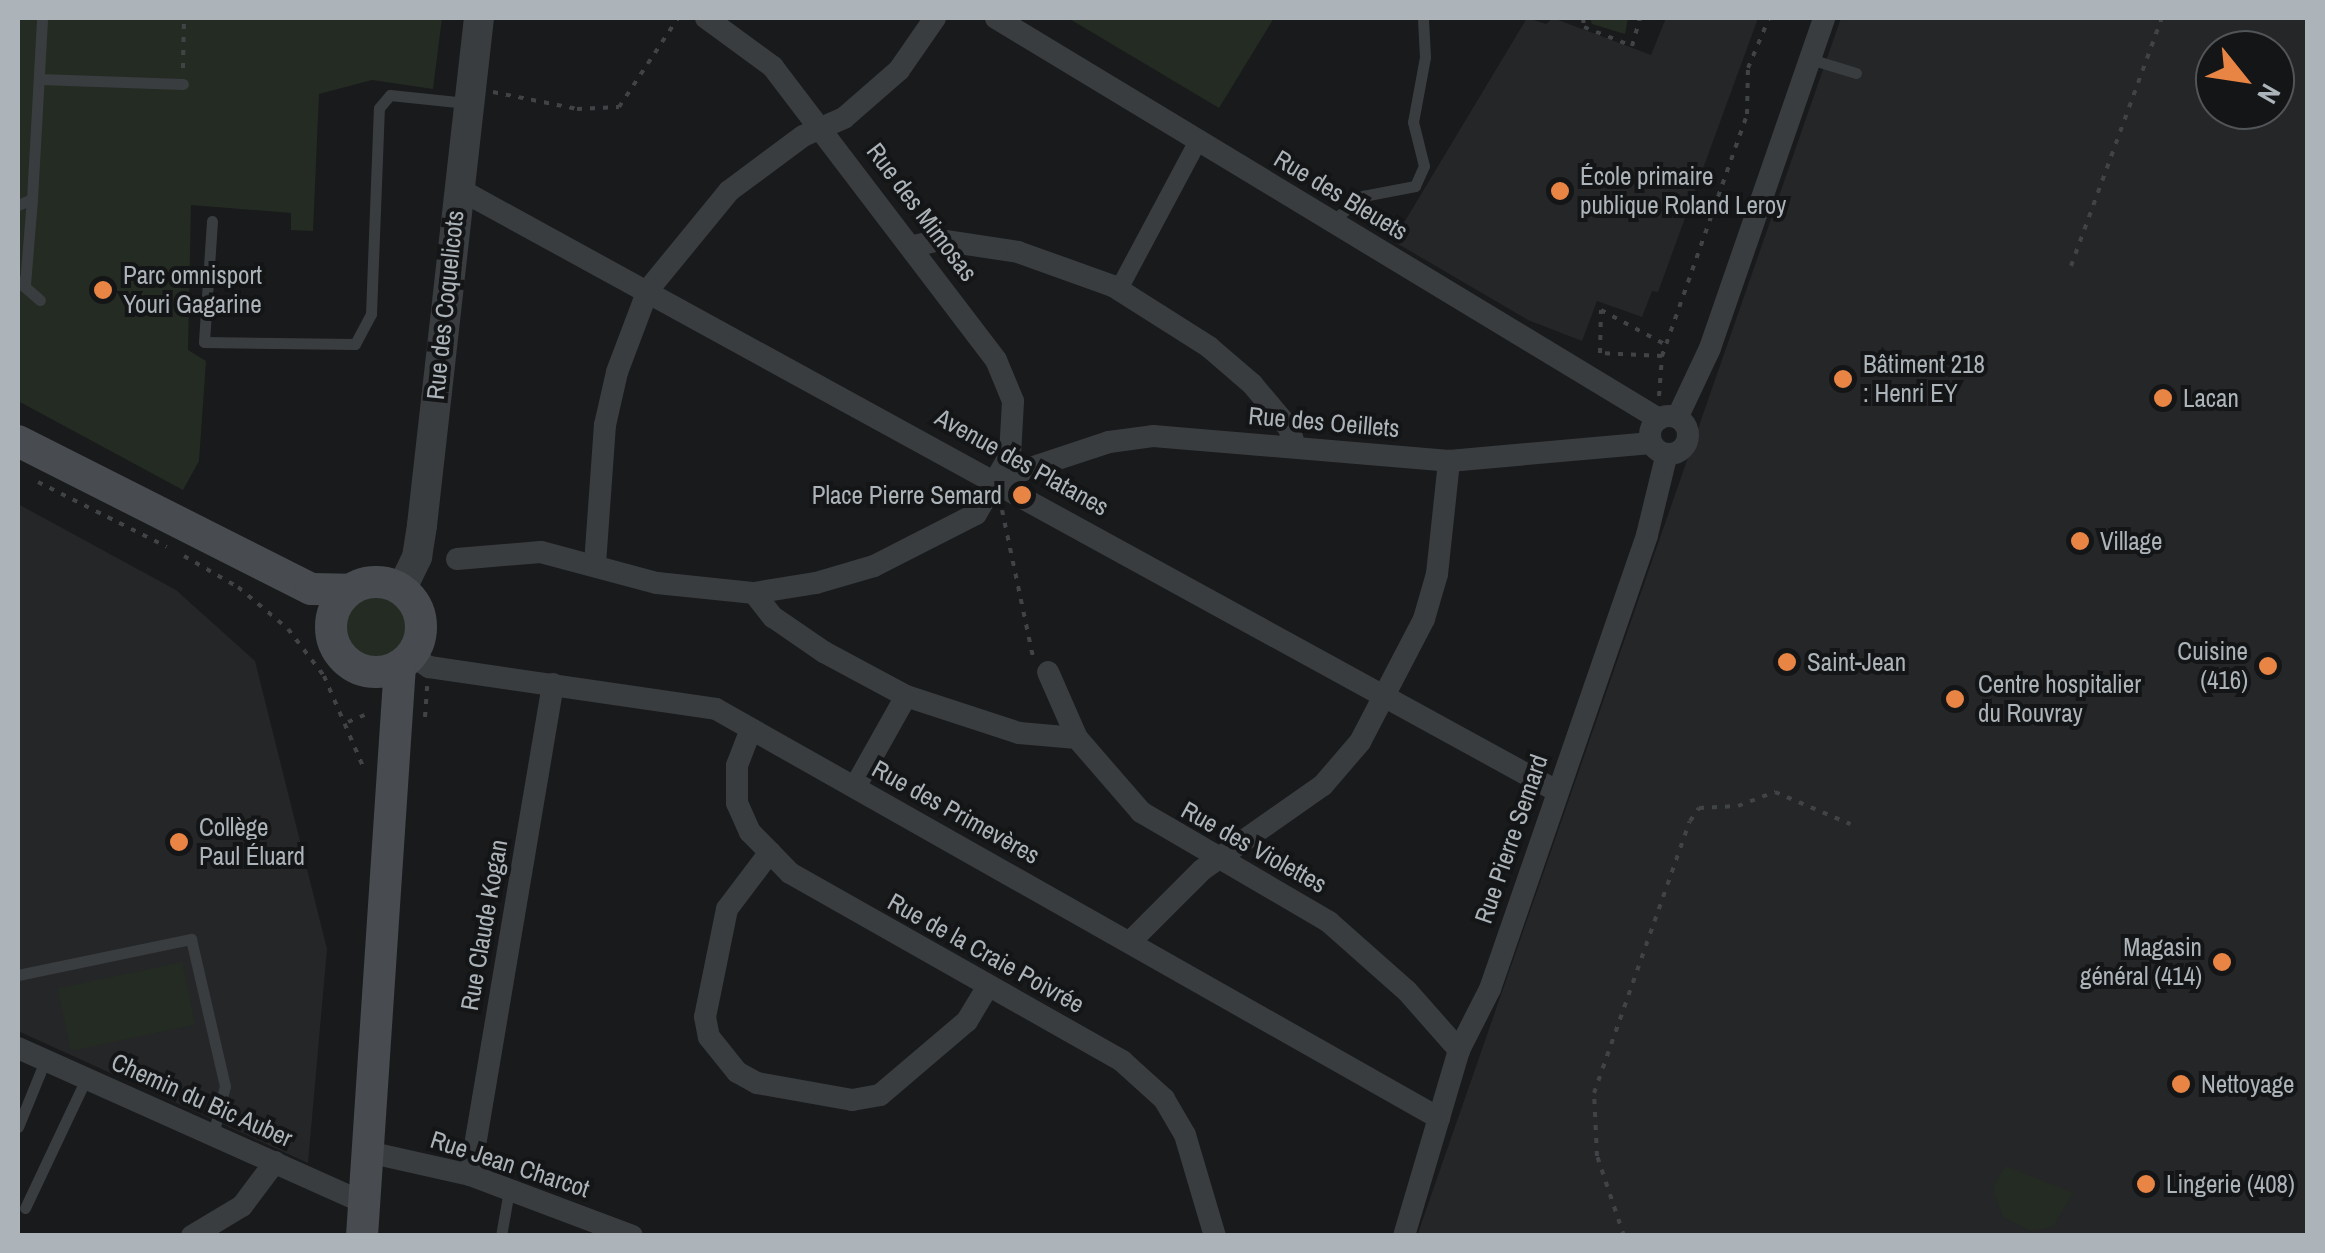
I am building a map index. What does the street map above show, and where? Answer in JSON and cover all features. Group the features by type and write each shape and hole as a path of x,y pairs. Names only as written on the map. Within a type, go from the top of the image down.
{"main road":[{"path":"18,441 204,540 311,589 350,590 383,582 402,590 421,627 405,660 380,769"},
{"path":"204,540 298,605 351,665 366,671 405,660"},
{"path":"332,640 333,612 350,590"},
{"path":"363,1219 380,769 366,671"}],"street":[{"name":"Rue des Coquelicots","path":"402,590 417,557 459,189 480,98 479,18"},
{"name":"Rue des Mimosas","path":"458,559 541,552 657,584 754,593 874,566 976,514 998,479 1014,436 1013,401 996,360 914,246 773,67 706,18"},
{"path":"594,564 606,425 616,372 648,290 729,191 767,160 824,128 899,70 935,18"},
{"name":"Rue des Bleuets","path":"996,18 1662,415"},
{"path":"1662,415 1710,348 1824,18"},
{"path":"1119,289 1198,141"},
{"name":"Avenue des Platanes","path":"459,189 998,479 1556,790"},
{"path":"914,246 939,240 1018,252 1119,289 1208,346 1252,384 1289,428 1295,446"},
{"name":"Rue Pierre Semard","path":"1404,1236 1459,1050 1490,990 1647,534 1658,450 1678,451 1686,428 1662,415"},
{"name":"Rue des Oeillets","path":"998,479 1109,442 1153,436 1449,461 1658,450"},
{"path":"1130,942 1169,898 1323,784 1388,694 1438,574 1449,461"},
{"path":"754,593 773,617 824,652 906,696 1019,733 1077,738"},
{"name":"Rue des Primevères","path":"405,660 429,667 716,710 1439,1118"},
{"name":"Rue des Violettes","path":"1048,672 1077,738 1142,812 1329,922 1407,991 1459,1050"},
{"name":"Rue Claude Kogan","path":"470,1175 553,684"},
{"path":"855,787 906,696"},
{"name":"Rue de la Craie Poivrée","path":"751,729 737,765 737,803 750,832 790,873 1122,1061 1164,1099 1185,1135 1214,1236"},
{"path":"770,852 728,909 705,1017 720,1056 737,1072 757,1082 852,1100 880,1095 966,1021 988,986"},
{"name":"Chemin du Bic Auber","path":"18,1048 275,1162 363,1219"},
{"name":"Rue Jean Charcot","path":"368,1152 470,1175 632,1236"},
{"path":"192,1236 242,1206 275,1162"}],"lane":[{"path":"40,300 21,283 32,199 42,18"},
{"path":"1332,221 1363,196 1415,186 1424,166 1413,122 1426,57 1423,18"},
{"path":"1810,58 1856,73"},
{"path":"39,79 183,84"},
{"path":"212,221 204,342 355,344 371,314 378,108 390,96 480,98"},
{"path":"18,205 32,199"},
{"path":"18,975 192,939 225,1086 213,1135"},
{"path":"18,1127 45,1060"},
{"path":"24,1208 86,1079"},
{"path":"502,1236 510,1189"}],"path":[{"path":"183,84 184,18"},
{"path":"480,98 577,109 619,107 678,18"},
{"path":"1583,18 1584,27 1632,46 1640,18"},
{"path":"1662,415 1662,356 1747,114 1748,68 1769,18"},
{"path":"2071,266 2162,18"},
{"path":"1662,356 1600,353 1602,310 1666,344"},
{"path":"998,479 1016,602 1036,670 1048,672"},
{"path":"34,480 238,587 288,629 380,769"},
{"path":"348,722 372,712"},
{"path":"1624,1236 1597,1156 1594,1093 1690,821 1698,808 1738,806 1774,792 1850,824"}],"shaded area":[{"name":"Parc omnisport Youri Gagarine","path":"18,18 442,18 433,89 372,80 319,94 313,231 291,230 291,213 191,205 188,350 206,361 199,461 183,490 18,401"},
{"path":"1068,18 1274,18 1219,108"},
{"name":"École primaire publique Roland Leroy","path":"1527,18 1546,24 1553,18 1651,55 1666,18 1758,18 1658,292 1652,291 1642,317 1597,301 1582,341 1528,320 1393,241"},
{"path":"1590,18 1628,18 1625,34 1592,24"},
{"name":"Centre hospitalier du Rouvray","path":"1841,18 2307,18 2307,1235 1417,1236"},
{"name":"Collège Paul Éluard","path":"18,504 176,590 255,661 327,949 308,1163 18,1031"},
{"path":"375,594 398,603 407,626 398,649 375,658 352,649 343,626 352,603"},
{"path":"182,962 195,1025 71,1051 58,988"},
{"path":"2005,1166 2073,1193 2053,1227 2031,1231 2003,1217 1993,1188"}],"place":[{"name":"École primaire publique Roland Leroy","path":"1560,191"},
{"name":"Parc omnisport Youri Gagarine","path":"103,290"},
{"name":"Bâtiment 218 : Henri EY","path":"1843,379"},
{"name":"Lacan","path":"2163,398"},
{"name":"Place Pierre Semard","path":"1022,495"},
{"name":"Village","path":"2080,541"},
{"name":"Saint-Jean","path":"1787,662"},
{"name":"Cuisine (416)","path":"2268,666"},
{"name":"Centre hospitalier du Rouvray","path":"1955,699"},
{"name":"Collège Paul Éluard","path":"179,842"},
{"name":"Magasin général (414)","path":"2222,962"},
{"name":"Nettoyage","path":"2181,1084"},
{"name":"Lingerie (408)","path":"2146,1184"}]}
